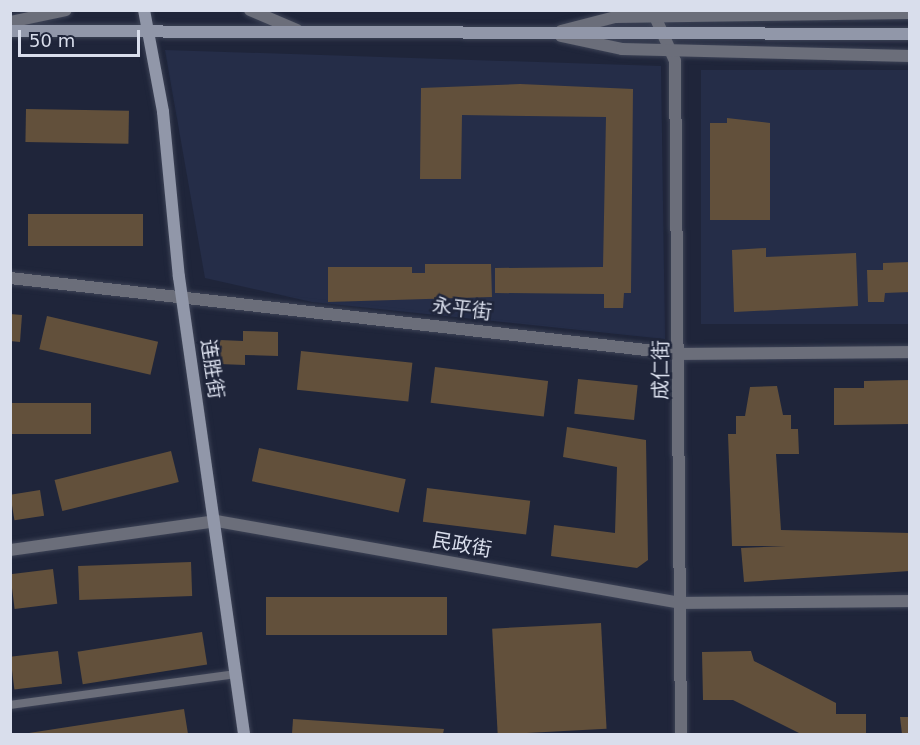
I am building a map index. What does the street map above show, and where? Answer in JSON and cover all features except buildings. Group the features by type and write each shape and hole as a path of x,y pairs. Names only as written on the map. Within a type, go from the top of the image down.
{"main road":[{"name":"连胜街","path":"144,10 146,32 163,112 182,297 216,521 244,735"},
{"path":"10,31 909,34"}],"street":[{"path":"10,22 66,10"},
{"path":"249,10 301,32"},
{"path":"551,33 615,17 654,13 909,14"},
{"name":"成仁街","path":"654,13 675,61 681,354 681,735"},
{"path":"551,33 622,49 909,56"},
{"name":"永平街","path":"10,278 681,354 909,352"},
{"name":"民政街","path":"10,550 216,521 680,603 909,601"}],"lane":[{"path":"10,705 236,674"}],"shaded area":[{"path":"165,50 661,66 665,339 312,302 205,278"},
{"path":"701,70 909,70 909,324 701,324"}]}
